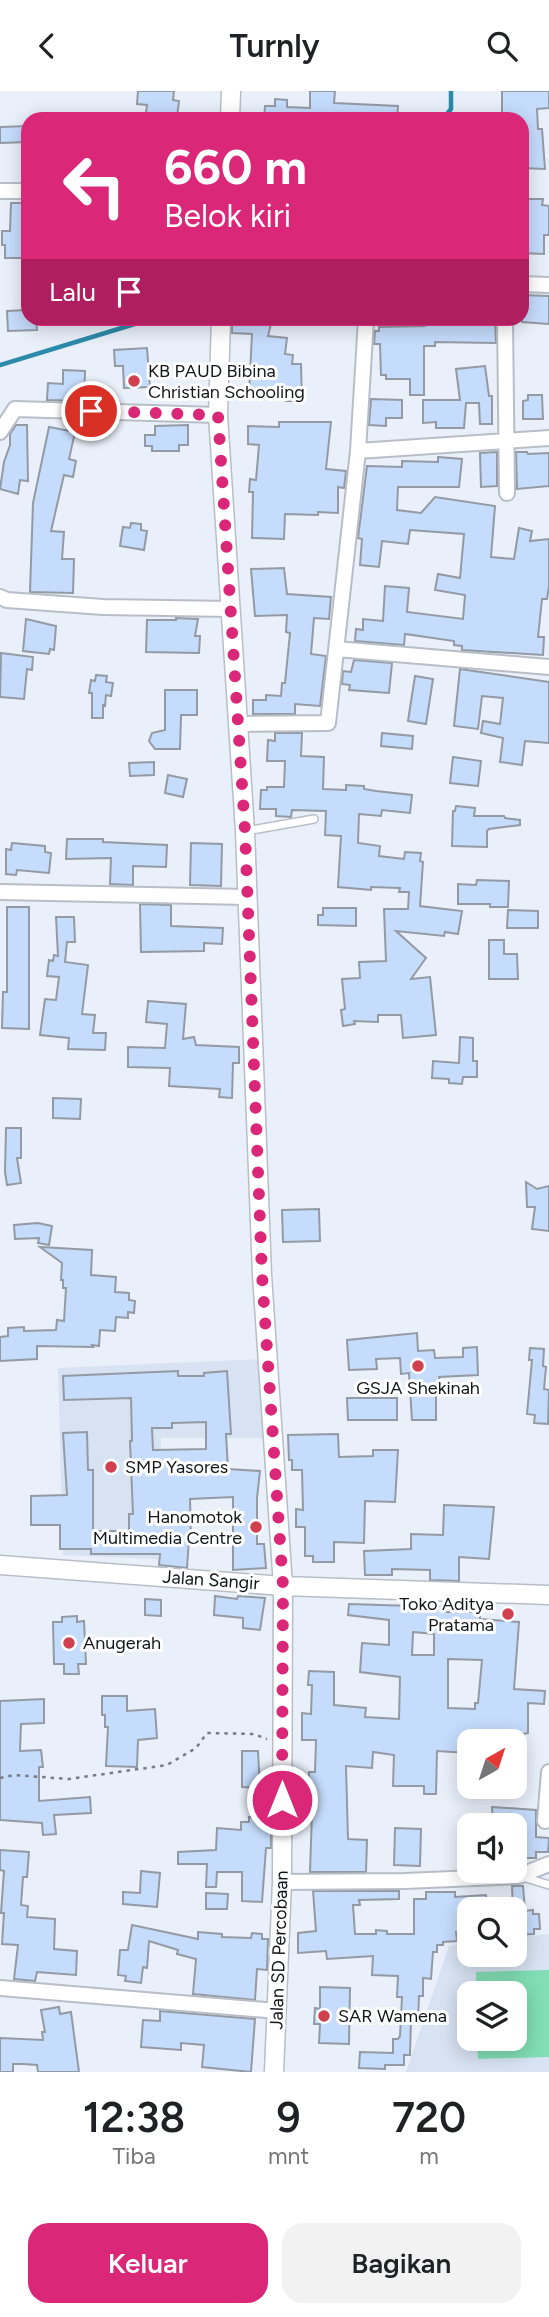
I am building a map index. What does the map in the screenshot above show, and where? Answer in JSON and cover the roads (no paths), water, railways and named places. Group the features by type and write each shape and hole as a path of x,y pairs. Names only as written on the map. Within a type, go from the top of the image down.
{"street":[{"path":"230,112 231,91"},
{"path":"0,191 21,191"},
{"path":"529,284 549,285"},
{"name":"Jalan SD Percobaan","path":"221,326 218,415 245,831 262,1275 283,1586 282,1882 274,2072"},
{"path":"239,724 328,723 358,451 366,326"},
{"path":"505,326 507,493"},
{"path":"0,432 15,409 218,415"},
{"path":"358,451 549,438"},
{"path":"0,597 8,600 103,607 231,609"},
{"path":"336,649 549,667"},
{"path":"0,892 248,897"},
{"name":"Jalan Sangir","path":"0,1565 283,1586 549,1595"},
{"path":"545,1821 549,1772"},
{"path":"527,1873 549,1864"},
{"path":"282,1882 457,1879"},
{"path":"0,1988 277,2011"}],"lane":[{"path":"245,831 314,819"},
{"path":"527,1878 549,1885"}],"waterway":[{"path":"449,112 451,91"},
{"path":"0,365 128,326"}],"place":[{"name":"KB PAUD Bibina Christian Schooling","path":"134,381"},
{"name":"GSJA Shekinah","path":"418,1366"},
{"name":"SMP Yasores","path":"111,1467"},
{"name":"Hanomotok Multimedia Centre","path":"256,1527"},
{"name":"Toko Aditya Pratama","path":"508,1614"},
{"name":"Anugerah","path":"69,1643"},
{"name":"SAR Wamena","path":"324,2016"}]}
